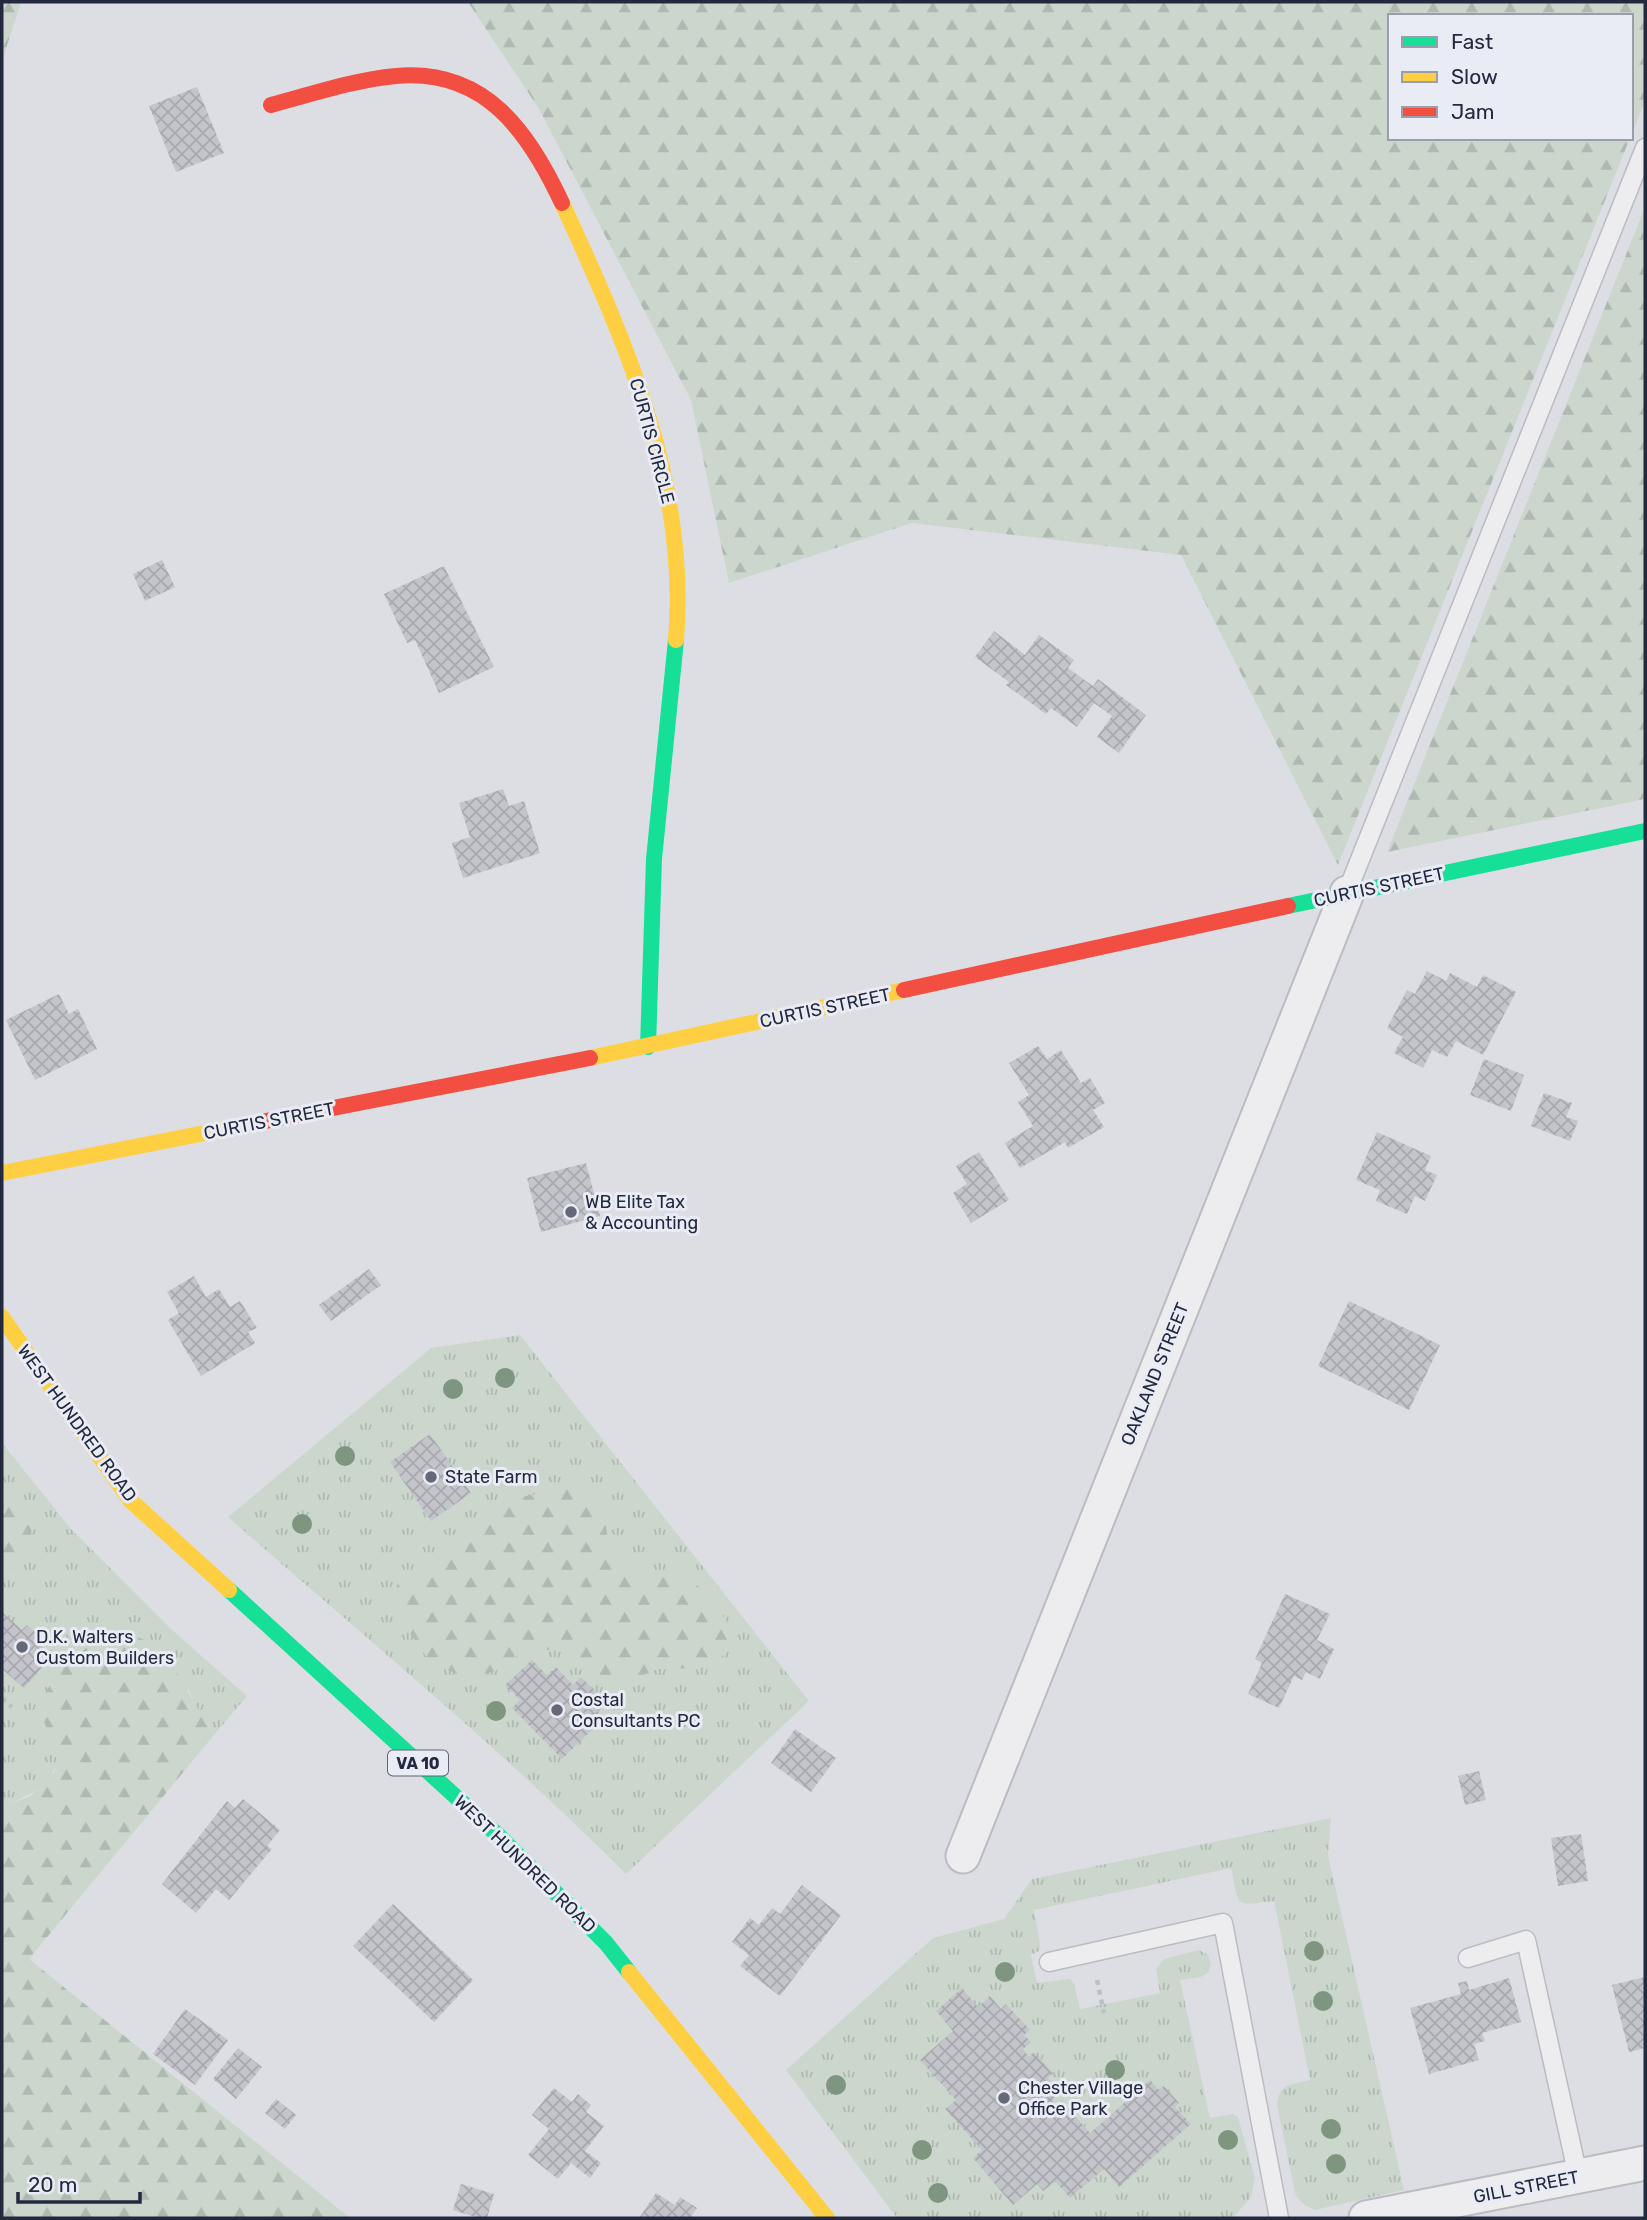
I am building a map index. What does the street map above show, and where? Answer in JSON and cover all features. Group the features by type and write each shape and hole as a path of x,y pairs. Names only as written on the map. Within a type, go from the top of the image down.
{"street":[{"name":"CURTIS CIRCLE","path":"271,105 394,75 432,76 468,87 500,107 526,134 548,175 614,319 645,402 668,487 678,557 676,662 656,832 648,1047"},
{"name":"CURTIS STREET","path":"2,1173 648,1047 1346,893 1645,831"},
{"name":"OAKLAND STREET","path":"963,1856 1346,893"},
{"name":"WEST HUNDRED ROAD","path":"2,1317 130,1500 501,1838 606,1943 827,2218"},
{"name":"GILL STREET","path":"1366,2218 1645,2163"}],"lane":[{"path":"1346,893 1645,148"},
{"path":"1049,1962 1223,1923 1279,2218"},
{"path":"1468,1958 1526,1940 1578,2176"}],"path":[{"path":"2,1698 12,1707"}],"green space":[{"path":"2,2 21,2 2,61"},
{"path":"468,2 1645,2 1645,101 1633,131 1633,14 1388,14 1388,140 1629,140 1338,865 1181,555 912,523 729,583 691,400 539,109"},
{"path":"1645,207 1645,799 1387,852"},
{"path":"520,1335 809,1701 626,1874 480,1737 228,1517 431,1348"},
{"path":"2,1443 72,1530 171,1629 247,1696 214,1735 198,1712 188,1689 42,1718 56,1744 57,1760 54,1770 32,1793 2,1807 2,1575 13,1574 32,1526 2,1492"},
{"path":"582,1486 601,1500 610,1549 634,1575 668,1570 705,1590 733,1631 725,1655 696,1668 658,1669 626,1682 603,1680 565,1652 530,1647 495,1671 467,1679 429,1661 401,1620 392,1599 399,1581 440,1570 466,1531 493,1502"},
{"path":"2,1492 32,1526 29,1556 12,1574 2,1575"},
{"path":"109,1633 136,1636 160,1653 181,1680 214,1735 29,1959 350,2218 2,2218 2,1807 30,1796 55,1771 57,1747 42,1718 43,1696 66,1661"},
{"path":"1331,1818 1328,1855 1404,2190 1315,2210 1303,2204 1295,2193 1277,2105 1280,2092 1284,2088 1310,2080 1274,1901 1241,1902 1231,1868 1034,1910 1040,1943 1039,1951 1031,1955 1037,1983 1070,1979 1074,1984 1080,2009 1160,1993 1156,1969 1164,1959 1199,1950 1208,1955 1211,1964 1209,1972 1201,1977 1180,1980 1210,2118 1233,2114 1238,2117 1255,2178 1251,2197 1233,2218 897,2218 786,2070 933,1938 1004,1919 1032,1879"}],"building":[{"path":"197,87 224,153 176,172 149,106"},
{"path":"162,560 175,587 145,601 133,574"},
{"path":"444,566 494,667 439,693 415,640 407,643 384,594"},
{"path":"994,631 1025,655 1039,635 1074,660 1068,668 1093,686 1098,679 1146,715 1119,753 1097,737 1112,716 1094,703 1077,727 1051,708 1046,714 1006,685 1009,682 975,657"},
{"path":"503,789 509,806 524,801 540,853 463,878 452,843 470,837 459,803"},
{"path":"1427,971 1446,981 1450,973 1477,987 1483,975 1516,992 1483,1055 1456,1041 1447,1057 1432,1050 1423,1068 1394,1053 1403,1037 1387,1028 1407,990 1415,994"},
{"path":"59,994 69,1014 78,1009 97,1049 35,1080 6,1020"},
{"path":"1038,1046 1047,1059 1061,1050 1081,1083 1090,1078 1105,1103 1093,1110 1104,1127 1068,1148 1065,1142 1020,1168 1005,1143 1033,1126 1018,1102 1029,1095 1009,1063"},
{"path":"1484,1059 1524,1075 1511,1111 1470,1095"},
{"path":"1544,1093 1572,1103 1566,1117 1578,1121 1570,1141 1531,1126"},
{"path":"1377,1132 1431,1156 1425,1170 1437,1175 1425,1201 1415,1196 1407,1214 1376,1201 1380,1190 1356,1180"},
{"path":"979,1152 1009,1200 971,1223 953,1193 967,1184 956,1166"},
{"path":"586,1163 600,1216 541,1232 527,1178"},
{"path":"369,1269 381,1285 331,1321 319,1305"},
{"path":"194,1276 206,1297 219,1289 230,1307 240,1301 257,1328 248,1332 255,1343 201,1376 168,1320 179,1313 167,1292"},
{"path":"1349,1301 1440,1345 1409,1410 1318,1366"},
{"name":"State Farm","path":"430,1434 471,1493 431,1521 390,1462"},
{"path":"1285,1594 1330,1614 1317,1640 1334,1649 1320,1679 1306,1672 1302,1680 1294,1676 1279,1708 1248,1694 1262,1663 1255,1659"},
{"name":"D.K. Walters Custom Builders","path":"2,1612 22,1630 27,1625 37,1634 33,1638 52,1656 24,1688 2,1669"},
{"name":"Costal Consultants PC","path":"532,1660 547,1675 556,1667 573,1685 581,1677 607,1703 598,1712 604,1718 562,1759 512,1708 520,1700 505,1685"},
{"path":"795,1729 836,1758 811,1792 771,1763"},
{"path":"1479,1771 1486,1800 1465,1805 1458,1776"},
{"path":"243,1799 280,1830 267,1846 272,1849 229,1900 216,1889 196,1913 162,1884 227,1801 235,1808"},
{"path":"1581,1834 1588,1881 1558,1886 1551,1838"},
{"path":"802,1885 841,1915 780,1996 740,1966 749,1955 732,1942 750,1918 759,1925 772,1908 780,1914"},
{"path":"393,1904 473,1980 434,2022 353,1946"},
{"path":"1645,1977 1645,2048 1629,2052 1612,1985"},
{"path":"1509,1978 1521,2022 1482,2033 1485,2041 1474,2044 1479,2060 1429,2074 1410,2008 1461,1994 1458,1983 1467,1981 1469,1990"},
{"name":"Chester Village Office Park","path":"962,1988 978,2007 990,1996 1001,2009 1006,2004 1030,2030 1024,2035 1031,2042 1023,2049 1029,2057 1034,2052 1053,2074 1048,2078 1060,2093 1052,2100 1057,2106 1062,2101 1090,2133 1150,2080 1159,2090 1164,2086 1179,2103 1175,2107 1191,2124 1119,2187 1104,2169 1070,2198 1055,2181 1043,2191 1037,2184 1013,2205 973,2158 982,2150 945,2109 956,2100 920,2060 953,2031 936,2011"},
{"path":"185,2009 228,2040 195,2085 153,2054"},
{"path":"238,2048 262,2067 236,2099 213,2079"},
{"path":"554,2088 572,2102 578,2094 591,2105 586,2112 604,2126 585,2151 601,2163 590,2178 571,2163 558,2179 528,2155 549,2129 532,2115"},
{"path":"276,2099 296,2115 285,2129 265,2113"},
{"path":"461,2184 494,2194 487,2218 453,2210"},
{"path":"656,2193 675,2205 680,2197 697,2208 690,2218 639,2218"}],"traffic: fast":[{"path":"648,1047 654,859 676,640"},
{"path":"1288,906 1645,831"},
{"path":"229,1590 501,1838 606,1943 629,1972"}],"traffic: slow":[{"path":"562,203 630,361 663,470 673,525 677,582 676,640"},
{"path":"590,1058 904,990"},
{"path":"2,1173 266,1121"},
{"path":"2,1317 130,1500 229,1590"},
{"path":"629,1972 827,2218"}],"traffic: jam":[{"path":"271,105 380,78 427,76 455,82 479,94 500,110 518,130 535,152 562,203"},
{"path":"904,990 1288,906"},
{"path":"266,1121 590,1058"}],"place":[{"name":"WB Elite Tax & Accounting","path":"571,1212"},
{"name":"State Farm","path":"431,1477"},
{"name":"D.K. Walters Custom Builders","path":"22,1647"},
{"name":"Costal Consultants PC","path":"557,1710"},
{"name":"Chester Village Office Park","path":"1004,2098"}]}
